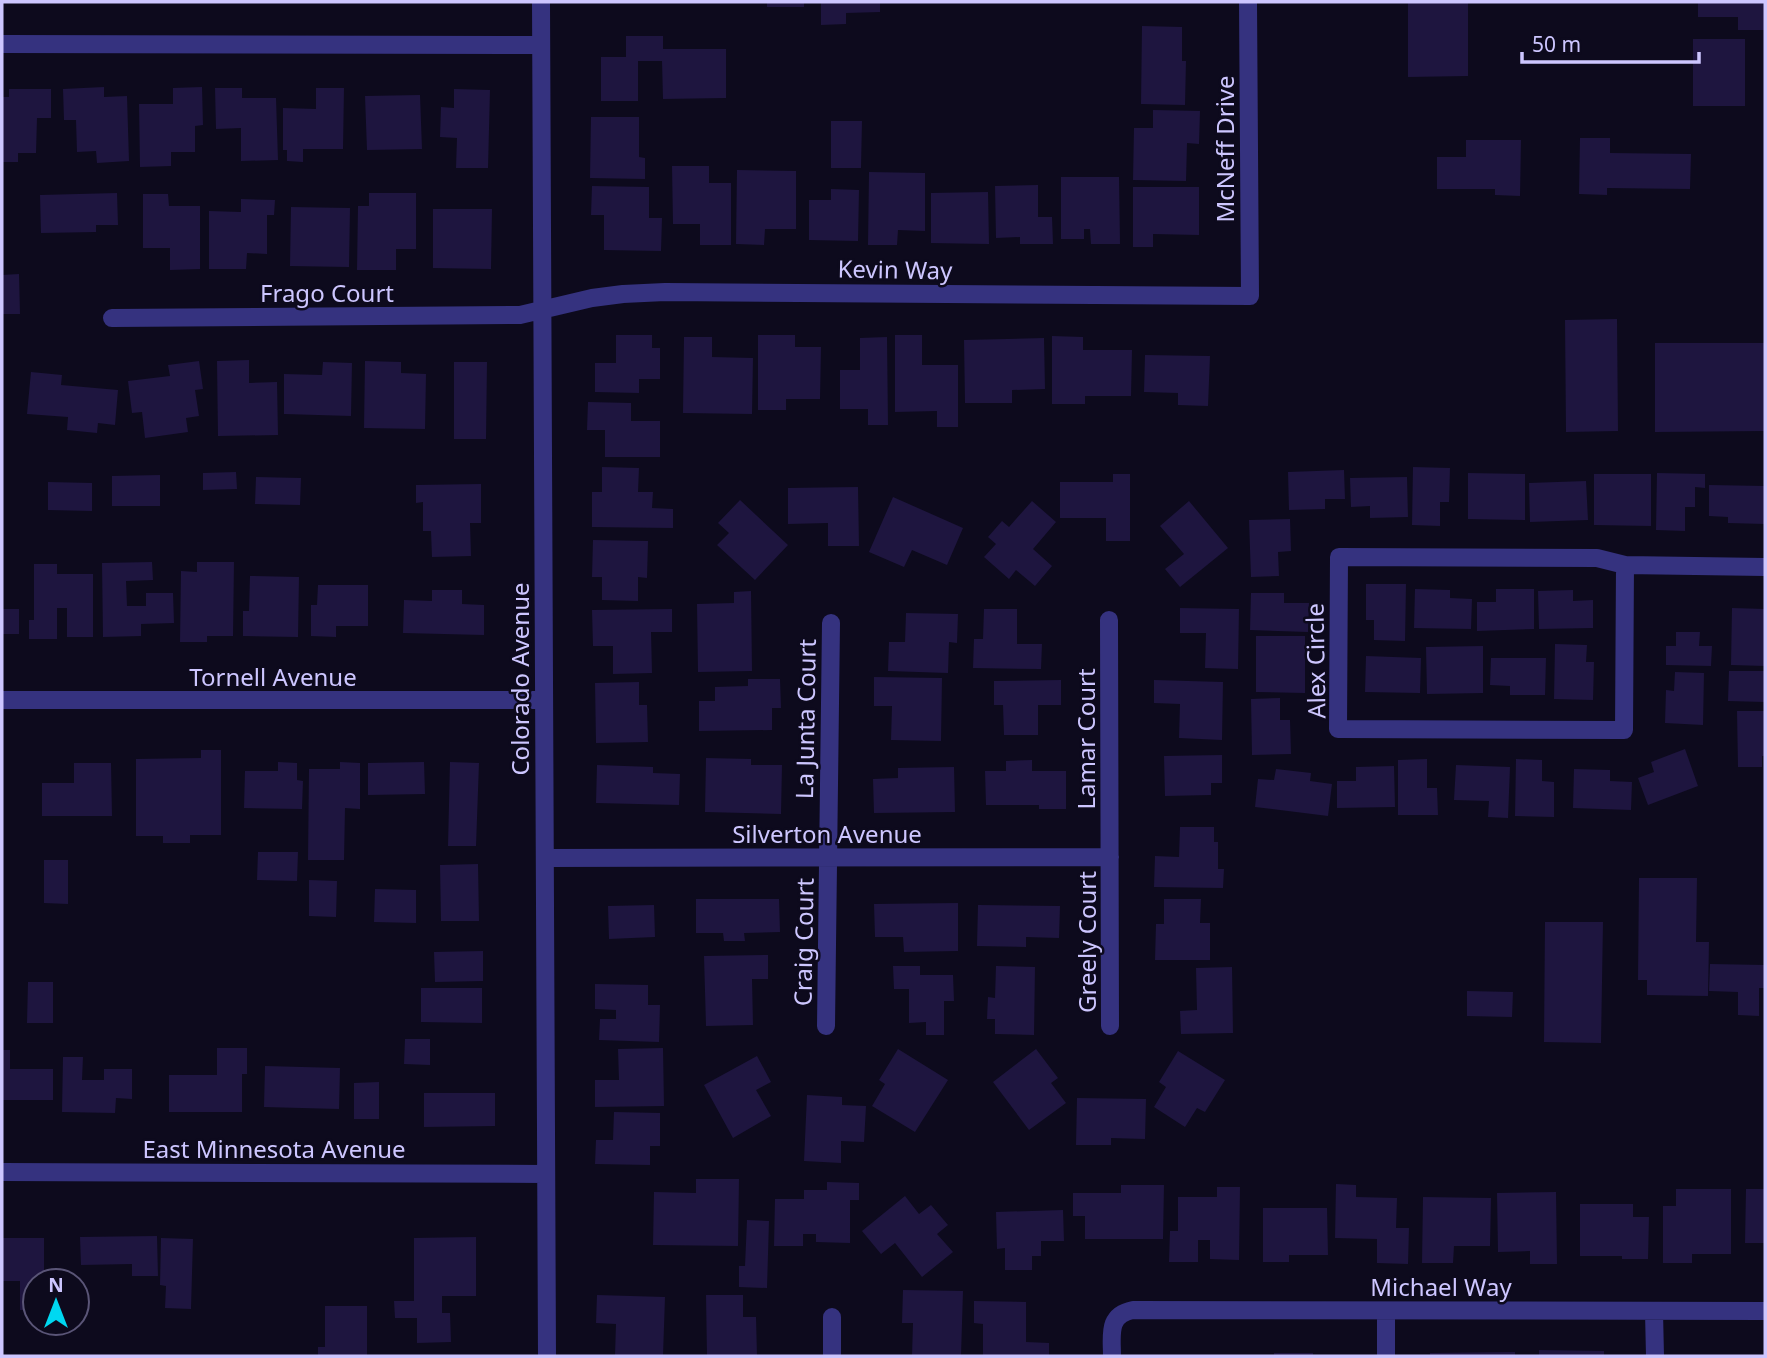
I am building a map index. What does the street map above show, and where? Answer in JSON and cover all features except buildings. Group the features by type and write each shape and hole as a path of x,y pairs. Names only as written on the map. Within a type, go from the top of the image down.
{"street":[{"name":"Colorado Avenue","path":"541,2 547,1356"},
{"name":"McNeff Drive","path":"1248,2 1250,296"},
{"path":"2,44 541,44"},
{"name":"Kevin Way","path":"541,311 592,298 665,292 1250,296"},
{"name":"Frago Court","path":"112,318 520,315 541,311"},
{"name":"Alex Circle","path":"1625,565 1624,730 1338,729 1339,557 1597,558 1625,565 1765,566"},
{"name":"Lamar Court","path":"1109,620 1110,857"},
{"name":"La Junta Court","path":"828,858 831,623"},
{"name":"Tornell Avenue","path":"2,700 544,700"},
{"name":"Silverton Avenue","path":"545,858 1110,857"},
{"name":"Greely Court","path":"1110,857 1110,1026"},
{"name":"Craig Court","path":"826,1026 828,858"},
{"name":"East Minnesota Avenue","path":"2,1172 545,1174"},
{"name":"Michael Way","path":"1112,1356 1112,1328 1118,1316 1133,1310 1765,1311"},
{"path":"1386,1311 1386,1356"},
{"path":"1654,1311 1655,1356"},
{"path":"832,1317 832,1356"}]}
